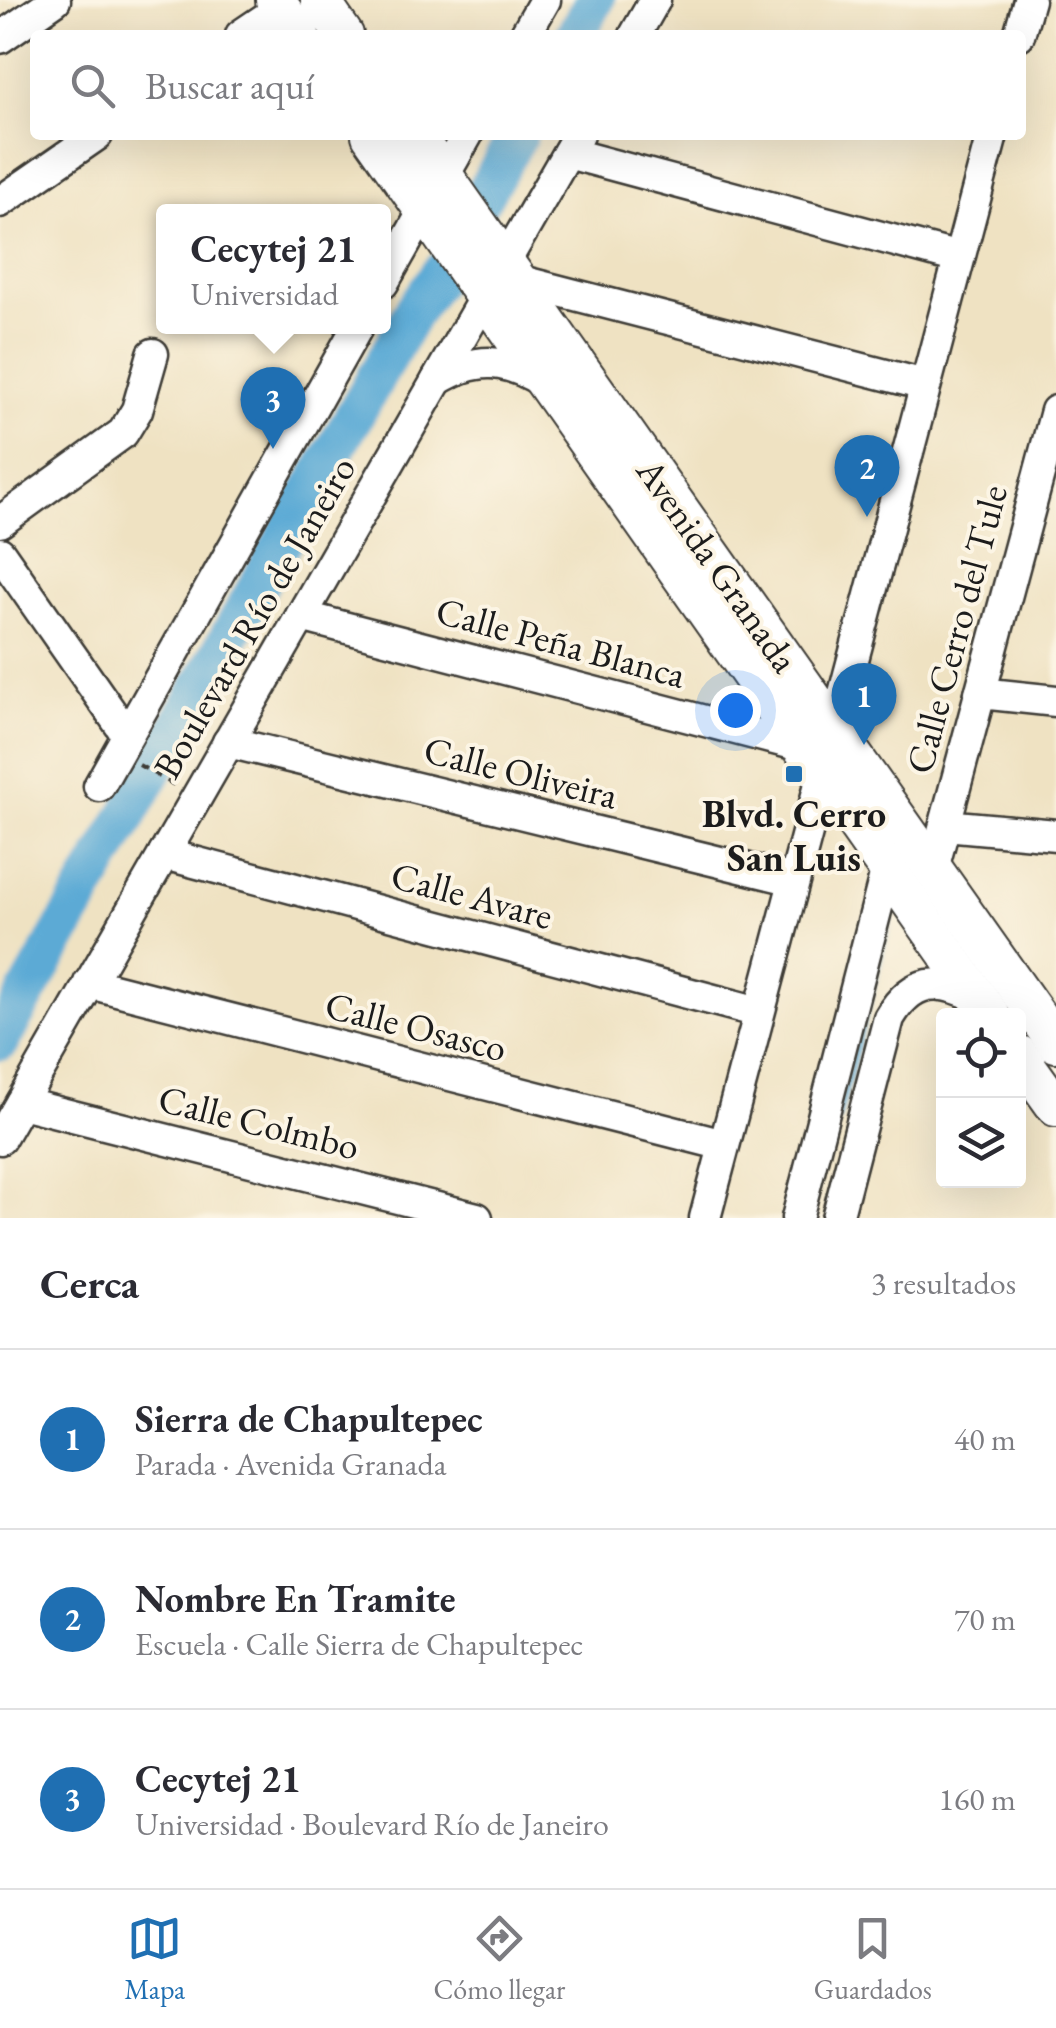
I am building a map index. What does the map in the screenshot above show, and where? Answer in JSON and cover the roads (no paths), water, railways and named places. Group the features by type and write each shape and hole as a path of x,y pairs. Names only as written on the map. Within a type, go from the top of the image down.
{"main road":[{"path":"320,0 341,30"},
{"name":"Avenida Granada","path":"375,140 424,210 502,279 546,383 819,750 933,869 1056,1044"},
{"name":"Avenida Granada","path":"419,140 444,176 502,279 819,750 887,868 985,1006"},
{"path":"1026,1065 1056,1107"}],"street":[{"path":"0,38 55,0"},
{"path":"528,30 545,0"},
{"path":"639,30 655,0"},
{"path":"1020,30 1028,0 1056,7"},
{"path":"252,30 286,14"},
{"path":"0,202 90,140"},
{"path":"391,268 464,140"},
{"path":"705,1218 794,880 819,750 926,385 991,140"},
{"path":"573,144 960,258"},
{"name":"Boulevard Río de Janeiro","path":"0,1139 437,380 502,279 573,144"},
{"path":"502,279 926,385"},
{"name":"Boulevard Río de Janeiro","path":"99,786 353,334"},
{"path":"0,522 123,433 138,410 153,354"},
{"path":"437,380 474,364 500,363 524,370 546,383"},
{"name":"Calle Cerro del Tule","path":"933,869 1056,411"},
{"path":"0,554 122,744"},
{"name":"Calle Peña Blanca","path":"301,616 819,750"},
{"path":"980,693 1056,700"},
{"name":"Calle Oliveira","path":"228,742 794,880"},
{"path":"945,824 1056,835"},
{"name":"Calle Avare","path":"164,854 759,1012"},
{"path":"797,1218 887,868"},
{"name":"Calle Osasco","path":"89,984 724,1145"},
{"path":"837,1218 889,1018 899,1000 924,985 940,984 956,986 985,1006"},
{"name":"Calle Colmbo","path":"21,1103 478,1218"}],"waterway":[{"path":"578,30 595,0"},
{"path":"481,199 515,140"},
{"path":"0,1041 414,310 441,272"},
{"path":"838,1120 892,911"},
{"path":"1026,1039 1029,1043"}],"place":[{"name":"Cecytej 21","path":"273,449"},
{"name":"Nombre En Tramite","path":"867,517"},
{"name":"Sierra de Chapultepec","path":"864,745"},
{"name":"Blvd. Cerro San Luis","path":"794,774"}]}
